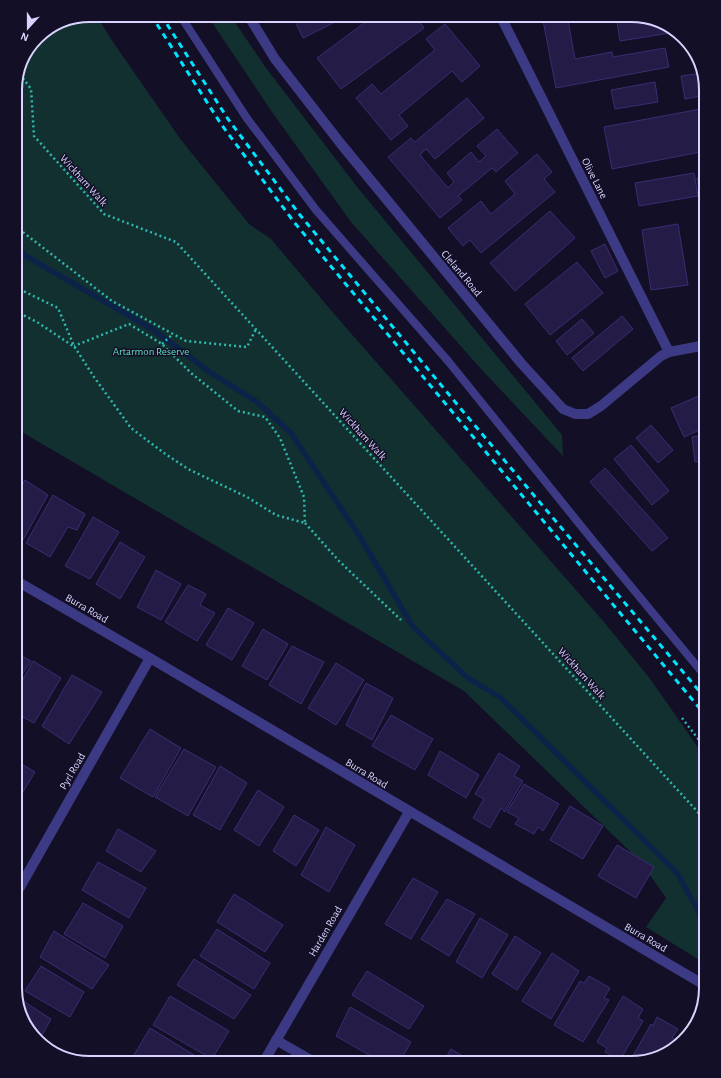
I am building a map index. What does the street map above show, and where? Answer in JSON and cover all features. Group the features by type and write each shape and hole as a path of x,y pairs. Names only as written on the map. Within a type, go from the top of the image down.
{"street":[{"name":"Cleland Road","path":"252,22 275,59 341,144 521,363 563,409 574,414 588,414 601,406 661,356 669,352 699,346"},
{"name":"Olive Lane","path":"504,22 669,352"},
{"name":"Burra Road","path":"22,584 699,982"},
{"name":"Pyrl Road","path":"22,884 150,658"},
{"name":"Harden Road","path":"267,1056 409,812"},
{"path":"276,1040 304,1056"}],"lane":[{"path":"185,22 246,117 316,210 448,361 594,542 699,669"}],"path":[{"name":"Wickham Walk","path":"23,78 31,89 34,136 104,214 176,242 699,813"},
{"path":"22,231 112,301 186,341 247,346 256,329"},
{"path":"22,290 58,308 74,346 94,377 132,428 164,453 188,469 276,514 305,523 339,561 401,620"},
{"path":"22,314 37,322 74,346"},
{"path":"74,346 129,324 162,344 191,373 238,410 265,417 280,438 304,497 305,523"},
{"path":"162,344 172,334"},
{"path":"682,718 699,740"}],"green space":[{"name":"Artarmon Reserve","path":"100,22 181,140 249,224 271,239 335,315 604,622 651,680 699,749 699,960 646,927 666,898 641,862 464,691 22,432 22,85 24,72 36,48 48,48 48,37 56,31 81,23"},
{"path":"212,22 235,22 266,68 358,188 562,435 563,456 481,369 351,222 272,112"}],"building":[{"path":"295,22 335,22 303,38"},
{"path":"366,22 420,22 424,28 341,89 317,58"},
{"path":"543,22 568,22 575,59 612,52 613,57 665,48 669,67 556,88"},
{"path":"617,22 649,24 669,33 620,41"},
{"path":"445,24 480,66 462,82 452,71 399,115 408,126 391,140 356,98 372,84 381,94 435,50 426,39"},
{"path":"697,74 699,96 685,99 681,76"},
{"path":"655,82 658,102 615,109 611,90"},
{"path":"467,98 484,118 435,159 426,149 420,155 448,188 454,182 447,173 471,152 479,162 486,156 477,146 497,129 518,153 496,172 492,168 458,196 462,200 440,218 388,157 411,138 415,142"},
{"path":"699,109 699,152 612,169 604,127"},
{"path":"537,154 552,172 544,179 555,192 481,253 470,240 463,246 448,228 481,201 491,214 515,194 505,181"},
{"path":"694,173 698,196 639,206 635,183"},
{"path":"697,178 699,178 699,188"},
{"path":"550,211 575,238 515,291 490,263"},
{"path":"678,224 688,285 651,290 642,230"},
{"path":"605,244 618,271 605,278 591,251"},
{"path":"577,262 603,293 550,335 525,304"},
{"path":"622,316 633,329 583,371 572,358"},
{"path":"582,319 594,333 567,355 556,341"},
{"path":"699,396 699,430 684,437 671,408"},
{"path":"651,425 673,450 658,463 636,438"},
{"path":"699,436 699,461 695,462 692,437"},
{"path":"631,445 669,491 652,505 614,459"},
{"path":"605,468 668,538 652,551 590,482"},
{"path":"25,480 48,495 23,540 22,539 22,485"},
{"path":"53,495 85,514 77,530 68,527 50,557 26,543"},
{"path":"93,517 119,532 90,579 65,566"},
{"path":"120,542 145,557 120,599 96,584"},
{"path":"156,570 181,584 161,620 137,607"},
{"path":"188,585 206,594 200,605 215,613 197,641 165,622"},
{"path":"228,608 254,623 232,660 206,645"},
{"path":"263,629 288,644 267,680 242,666"},
{"path":"292,646 324,662 301,704 269,685"},
{"path":"22,656 31,661 22,674"},
{"path":"33,661 61,678 34,723 22,717 22,681"},
{"path":"336,663 364,680 336,725 308,708"},
{"path":"72,675 102,692 69,744 42,726"},
{"path":"366,683 393,698 372,740 346,725"},
{"path":"391,715 433,739 415,770 372,746"},
{"path":"150,729 181,748 153,797 120,778"},
{"path":"184,749 216,767 188,816 155,797"},
{"path":"440,751 479,775 466,798 428,775"},
{"path":"499,753 520,766 514,776 523,781 505,812 501,808 490,828 473,818 484,799 475,794"},
{"path":"22,764 35,772 22,794"},
{"path":"220,766 247,783 220,830 193,815"},
{"path":"524,784 559,804 543,831 538,827 534,834 515,824 519,818 507,812"},
{"path":"258,790 284,807 259,846 234,830"},
{"path":"570,806 603,826 583,859 550,840"},
{"path":"294,815 319,830 296,866 273,851"},
{"path":"326,827 355,845 329,892 301,875"},
{"path":"118,829 156,851 141,872 106,851"},
{"path":"617,845 654,867 636,898 598,876"},
{"path":"98,862 146,888 129,918 82,890"},
{"path":"413,878 438,892 411,939 385,924"},
{"path":"234,894 283,925 265,952 217,922"},
{"path":"447,899 475,914 449,956 421,939"},
{"path":"83,903 123,926 105,958 64,934"},
{"path":"480,918 508,935 482,978 456,962"},
{"path":"217,929 270,963 254,989 200,956"},
{"path":"54,931 109,965 92,989 40,957"},
{"path":"515,936 541,953 517,990 492,974"},
{"path":"552,953 579,971 551,1019 522,1001"},
{"path":"194,959 251,995 234,1019 177,985"},
{"path":"41,966 84,992 70,1017 25,991"},
{"path":"367,971 424,1006 409,1029 352,995"},
{"path":"589,976 610,988 604,998 609,1000 583,1042 554,1025 580,981 584,983"},
{"path":"170,996 229,1031 214,1056 207,1056 153,1025"},
{"path":"623,996 643,1009 638,1018 643,1021 622,1056 612,1056 605,1052 607,1048 597,1042"},
{"path":"23,1001 51,1019 42,1036 31,1022"},
{"path":"350,1007 411,1042 403,1056 371,1056 336,1036"},
{"path":"657,1017 678,1029 672,1038 675,1040 657,1051 649,1054 633,1056 651,1024 653,1026"},
{"path":"150,1028 196,1056 136,1056 134,1055"},
{"path":"451,1049 462,1056 447,1056"}],"waterway":[{"path":"22,252 152,329 211,373 257,402 291,433 360,537 413,627 468,678 501,698 677,873 699,912"}],"railway":[{"path":"155,22 221,124 294,222 699,708"},
{"path":"166,22 228,119 300,215 461,409 699,691"}]}
